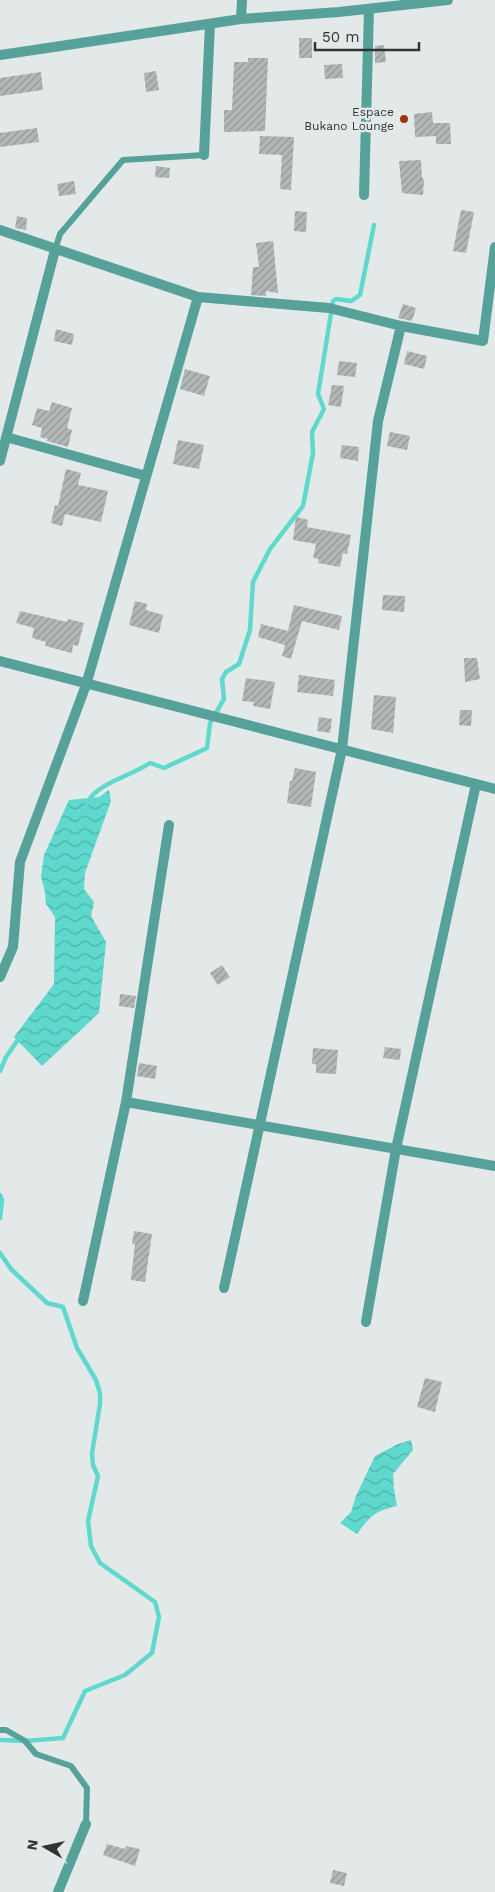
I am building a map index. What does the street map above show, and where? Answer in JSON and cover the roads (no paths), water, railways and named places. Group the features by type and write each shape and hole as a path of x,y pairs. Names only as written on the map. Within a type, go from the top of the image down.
{"street":[{"path":"241,19 242,0"},
{"path":"0,55 241,19 369,9 448,0"},
{"path":"364,195 369,9"},
{"path":"204,155 210,24"},
{"path":"0,230 198,297 332,308 401,326 483,340 491,315 495,247"},
{"path":"0,461 56,250"},
{"path":"0,977 13,946 20,862 86,685 198,297"},
{"path":"224,1288 342,749 378,421 401,326"},
{"path":"6,437 146,476"},
{"path":"0,661 86,685 342,749 495,790"},
{"path":"366,1322 396,1149 476,784"},
{"path":"84,1301 126,1102 169,825"},
{"path":"126,1102 495,1166"},
{"path":"58,1892 86,1824"}],"lane":[{"path":"56,250 60,234 124,160 204,155"},
{"path":"0,1730 6,1730 25,1741 36,1754 71,1766 87,1788 86,1824"}],"water":[{"path":"109,790 111,801 85,873 84,889 94,902 91,916 106,942 99,1013 42,1066 14,1037 54,984 55,917 46,904 41,877 44,855 69,800 99,797"},
{"path":"411,1440 413,1450 393,1474 397,1506 374,1515 357,1534 340,1523 351,1512 356,1496 375,1456 398,1444"}],"waterway":[{"path":"87,803 99,790 150,763 164,768 207,748 210,723 224,699 222,679 226,672 239,664 250,630 253,582 270,549 303,506 313,453 312,432 324,409 318,394 333,301 336,299 351,301 360,295 374,225"},
{"path":"0,1071 6,1057 20,1037"},
{"path":"0,1195 2,1200 0,1218"},
{"path":"0,1253 11,1269 47,1303 63,1307 77,1348 96,1380 100,1393 100,1404 92,1453 93,1465 98,1476 88,1521 91,1546 100,1563 155,1602 159,1617 152,1653 125,1675 85,1691 63,1738 25,1741 0,1740"}],"place":[{"name":"Espace Bukano Lounge","path":"404,119"}]}
